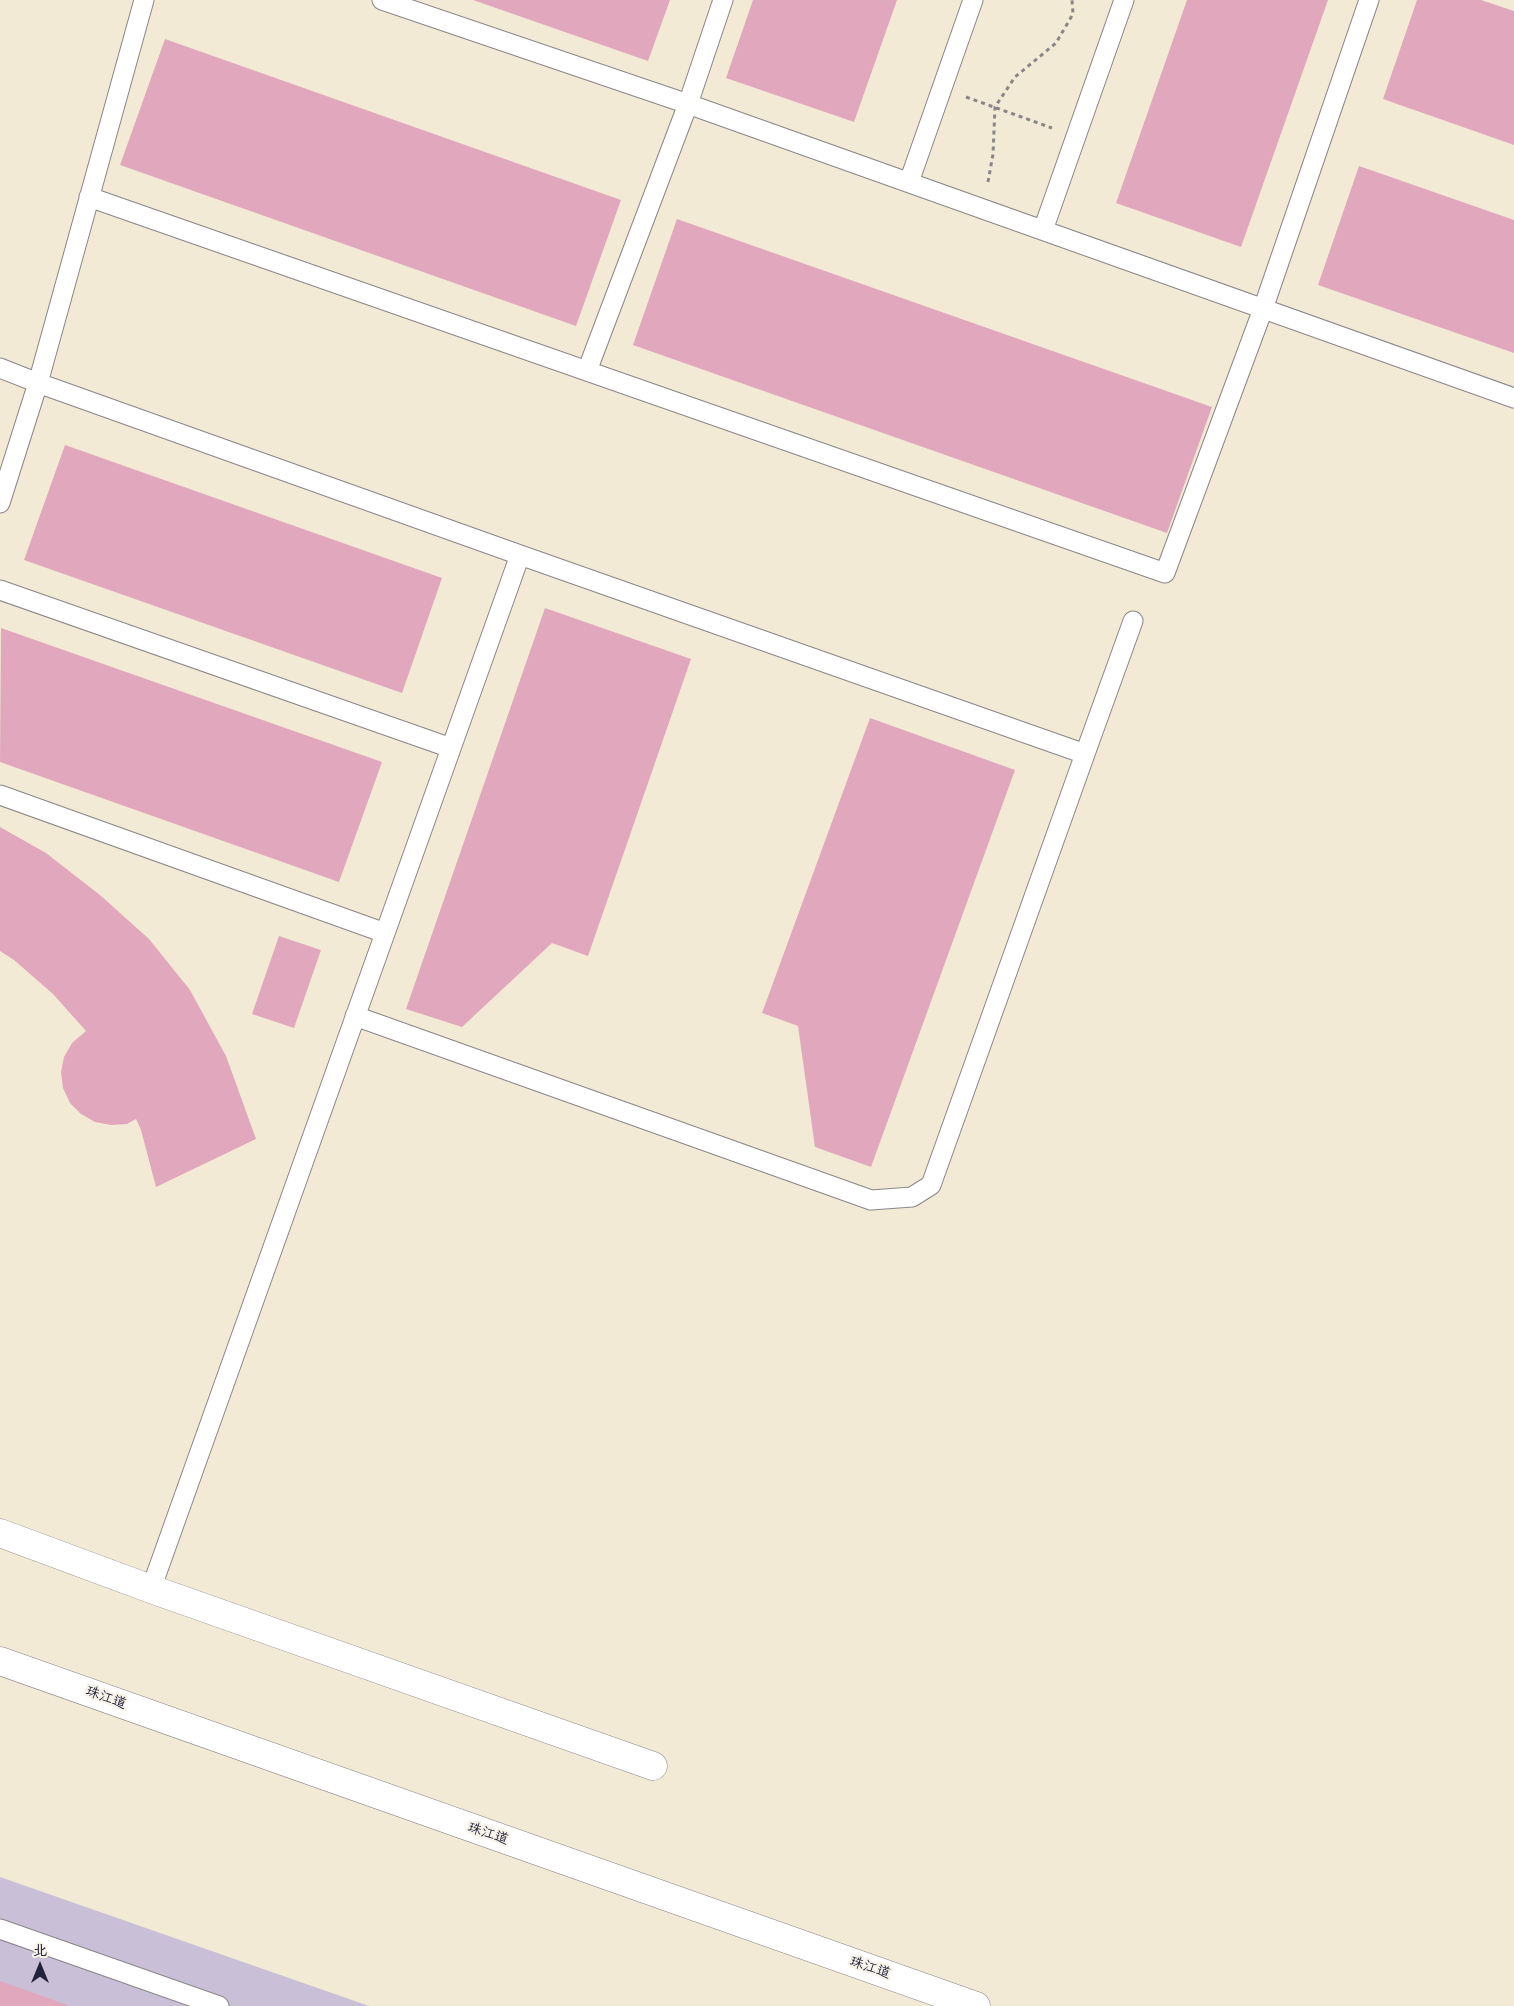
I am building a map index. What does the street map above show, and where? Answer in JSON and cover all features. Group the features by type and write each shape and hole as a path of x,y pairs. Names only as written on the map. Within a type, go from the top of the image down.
{"main road":[{"path":"0,1533 151,1589 653,1766"},
{"name":"珠江道","path":"0,1660 976,2006"}],"lane":[{"path":"0,503 38,383 144,0"},
{"path":"382,0 688,104 1514,398"},
{"path":"587,371 688,104 723,0"},
{"path":"909,182 973,0"},
{"path":"1043,230 1124,0"},
{"path":"89,197 1165,573 1263,309 1369,0"},
{"path":"0,368 520,555 1085,754"},
{"path":"151,1589 520,555"},
{"path":"0,590 451,748"},
{"path":"355,1016 871,1200 912,1197 931,1184 1133,621"},
{"path":"0,795 385,933"},
{"path":"0,1929 219,2006"}],"path":[{"path":"980,207 989,178 993,154 996,107 1015,77 1056,43 1073,14 1072,0"},
{"path":"942,88 1076,136"}],"shaded area":[{"path":"0,1877 369,2006 0,2006"}],"building":[{"path":"473,0 670,0 648,61"},
{"path":"753,0 897,0 854,122 726,78"},
{"path":"1187,0 1328,0 1241,247 1116,203"},
{"path":"1417,0 1481,0 1514,11 1514,145 1383,99"},
{"path":"165,39 621,200 576,326 120,165"},
{"path":"1359,166 1514,220 1514,353 1318,285"},
{"path":"677,219 1212,407 1167,533 633,345"},
{"path":"65,445 442,578 402,693 24,560"},
{"path":"545,608 691,659 588,956 552,943 462,1027 406,1009"},
{"path":"1,628 382,762 339,882 0,762"},
{"path":"870,718 1015,770 871,1167 815,1147 798,1026 762,1013"},
{"path":"0,827 46,853 100,895 149,939 190,990 226,1056 256,1139 156,1187 141,1130 136,1119 127,1124 111,1125 95,1122 81,1114 70,1103 63,1088 61,1072 64,1057 72,1043 86,1031 53,994 14,960 0,951"},
{"path":"279,936 321,950 294,1028 252,1014"},
{"path":"0,1981 70,2006 0,2006"}]}
